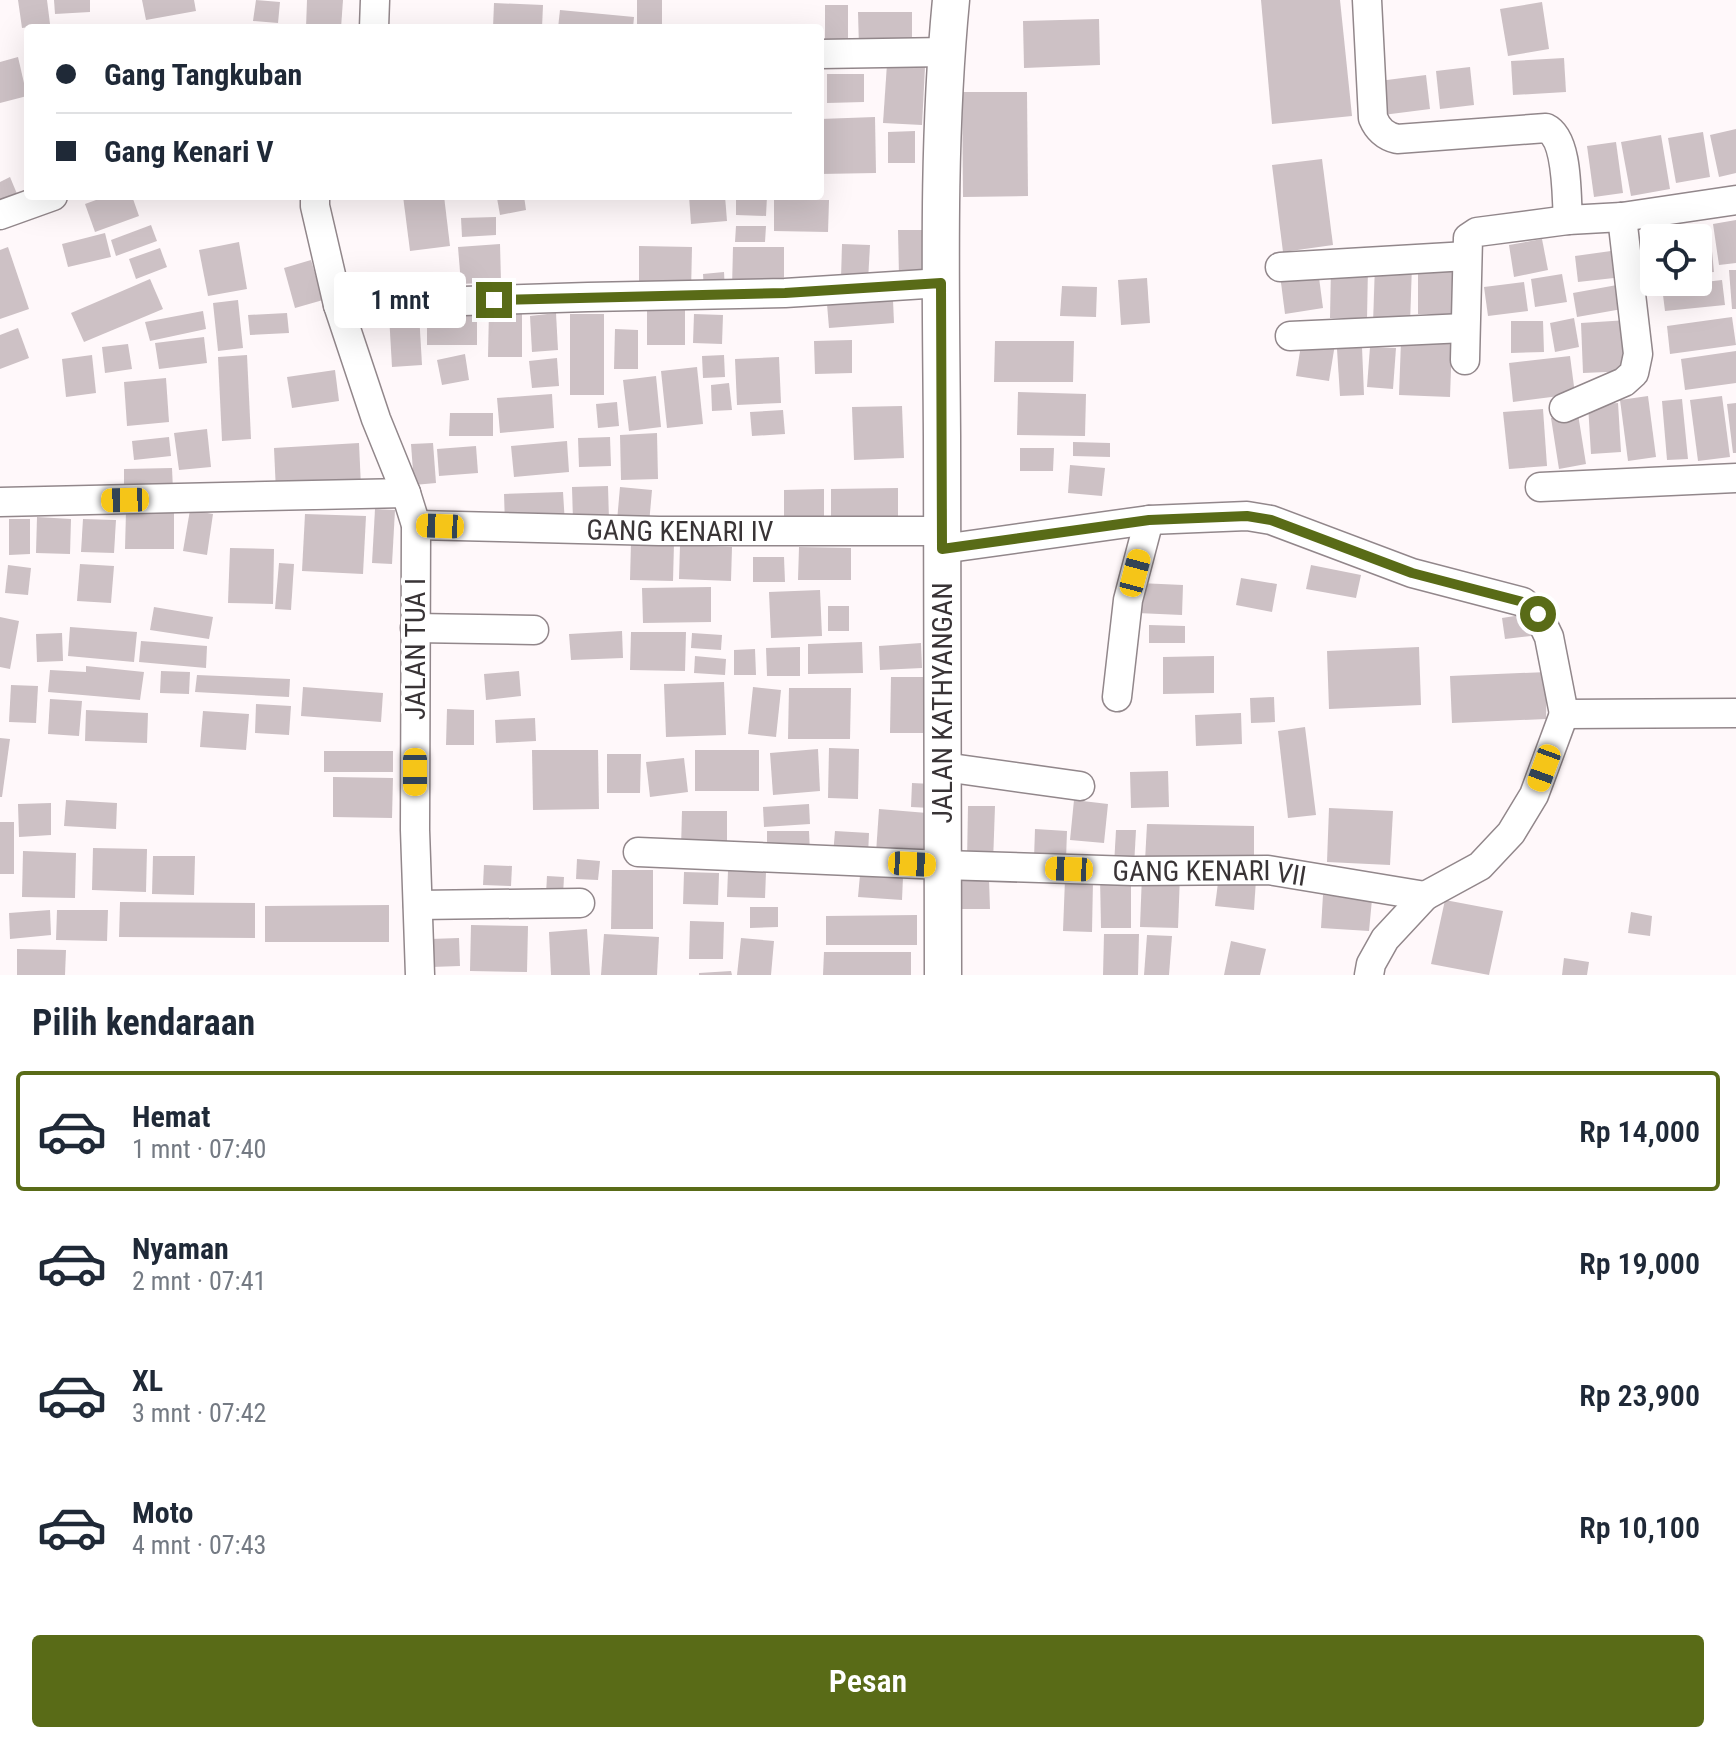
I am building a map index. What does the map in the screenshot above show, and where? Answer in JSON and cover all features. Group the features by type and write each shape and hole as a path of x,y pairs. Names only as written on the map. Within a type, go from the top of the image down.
{"street":[{"path":"374,24 375,0"},
{"name":"JALAN KATHYANGAN","path":"943,975 940,175 951,0"},
{"path":"1367,0 1373,118 1383,133 1397,139 1546,128 1556,136 1564,163 1568,220"},
{"path":"824,54 946,52"},
{"path":"0,215 42,200"},
{"name":"JALAN TUA I","path":"315,200 338,305 416,525 415,830 420,975"},
{"path":"1465,360 1468,238 1477,232 1568,220 1622,217 1736,200"},
{"path":"1564,408 1624,382 1634,373 1638,354 1622,217"},
{"path":"1280,267 1467,256"},
{"path":"338,305 785,293 941,283"},
{"path":"1290,336 1465,328"},
{"path":"1540,487 1736,478"},
{"path":"0,502 406,493"},
{"name":"GANG KENARI IV","path":"416,525 942,540 1149,520 1247,516 1271,520 1412,573 1523,602 1538,614 1549,637 1564,714"},
{"path":"1117,697 1128,600 1149,520"},
{"path":"415,628 534,630"},
{"path":"1369,975 1371,964 1385,939 1425,896 1480,866 1511,833 1534,795 1564,714 1736,713"},
{"path":"944,767 1080,786"},
{"name":"GANG KENARI VII","path":"638,852 1133,871 1268,870 1425,896"},
{"path":"418,905 580,903"}],"building":[{"path":"18,0 47,0 50,24 24,24 22,28"},
{"path":"54,0 90,0 90,12 55,14"},
{"path":"142,0 194,0 196,11 146,20"},
{"path":"256,0 280,2 278,23 253,21"},
{"path":"307,0 343,0 341,24 306,24"},
{"path":"637,0 662,0 662,24 637,24"},
{"path":"1261,0 1340,0 1352,116 1272,124"},
{"path":"1542,2 1549,49 1508,56 1500,9"},
{"path":"494,3 543,5 542,24 493,24"},
{"path":"825,5 848,5 848,51 825,51"},
{"path":"560,10 634,17 633,24 558,24"},
{"path":"858,12 912,12 912,47 859,48"},
{"path":"1099,19 1100,65 1024,68 1023,21"},
{"path":"18,57 24,97 0,103 0,62"},
{"path":"1564,58 1566,92 1513,95 1511,61"},
{"path":"887,64 925,67 922,125 883,123"},
{"path":"1470,67 1474,105 1440,109 1436,71"},
{"path":"827,74 864,74 864,102 827,103"},
{"path":"1426,75 1430,109 1383,115 1379,81"},
{"path":"962,92 1027,92 1028,196 963,197"},
{"path":"875,117 876,173 824,174 824,119"},
{"path":"1736,129 1736,173 1719,177 1710,135"},
{"path":"915,131 915,163 888,163 888,132"},
{"path":"1703,132 1710,177 1676,183 1668,138"},
{"path":"1661,135 1670,189 1631,196 1621,142"},
{"path":"1616,142 1623,193 1594,197 1587,146"},
{"path":"1322,159 1333,245 1283,252 1272,165"},
{"path":"10,177 20,201 0,210 0,182"},
{"path":"96,200 133,200 139,216 95,232 85,204"},
{"path":"404,200 444,200 450,246 410,251"},
{"path":"497,200 525,200 526,210 500,215"},
{"path":"689,200 725,200 727,221 691,224"},
{"path":"736,200 767,200 766,216 736,215"},
{"path":"774,200 829,200 828,232 774,231"},
{"path":"496,217 496,235 462,237 461,218"},
{"path":"1736,220 1736,263 1719,265 1713,224"},
{"path":"151,225 157,241 116,256 111,240"},
{"path":"736,226 766,226 765,242 735,242"},
{"path":"898,230 923,230 923,276 899,276"},
{"path":"105,233 111,257 68,267 62,244"},
{"path":"1542,239 1548,270 1514,277 1509,245"},
{"path":"239,242 247,289 208,296 199,250"},
{"path":"500,244 501,282 461,284 458,247"},
{"path":"842,244 870,245 868,281 841,279"},
{"path":"639,246 692,247 691,293 639,292"},
{"path":"8,247 29,309 0,319 0,250"},
{"path":"733,247 784,247 784,288 732,288"},
{"path":"160,248 167,267 136,279 129,259"},
{"path":"1611,251 1614,278 1578,282 1575,256"},
{"path":"311,260 323,300 295,308 284,268"},
{"path":"1418,263 1459,263 1459,314 1418,314"},
{"path":"1375,264 1412,264 1410,325 1373,324"},
{"path":"1331,267 1368,267 1367,319 1330,318"},
{"path":"1318,270 1323,308 1285,314 1280,275"},
{"path":"1729,270 1736,270 1736,309 1732,309"},
{"path":"724,272 725,291 704,292 703,274"},
{"path":"1562,274 1567,302 1535,307 1531,279"},
{"path":"1147,278 1150,323 1121,325 1118,280"},
{"path":"150,279 163,309 84,342 71,313"},
{"path":"1722,280 1725,305 1665,311 1663,296 1712,296 1712,281"},
{"path":"1524,282 1528,311 1488,316 1484,287"},
{"path":"1617,285 1622,309 1577,317 1573,293"},
{"path":"1062,286 1097,287 1096,317 1060,316"},
{"path":"238,300 243,348 218,351 213,303"},
{"path":"893,300 894,323 829,328 827,304"},
{"path":"489,309 522,309 522,357 488,357"},
{"path":"685,310 685,345 647,345 647,311"},
{"path":"203,311 206,329 150,341 145,322"},
{"path":"287,313 289,333 250,335 248,315"},
{"path":"419,313 422,365 392,367 389,315"},
{"path":"427,313 477,313 477,345 427,345"},
{"path":"556,313 558,350 532,352 530,316"},
{"path":"570,314 604,314 604,395 570,395"},
{"path":"694,314 723,315 722,344 693,343"},
{"path":"1732,317 1736,345 1670,354 1667,326"},
{"path":"1574,318 1579,347 1555,352 1550,323"},
{"path":"1628,320 1630,371 1583,373 1581,323"},
{"path":"1511,321 1543,321 1544,352 1511,353"},
{"path":"18,328 29,358 0,369 0,335"},
{"path":"615,329 638,330 638,369 614,369"},
{"path":"204,337 207,363 159,369 155,343"},
{"path":"1302,339 1335,344 1329,381 1296,376"},
{"path":"852,340 852,373 815,374 814,341"},
{"path":"995,341 1074,341 1073,382 994,382"},
{"path":"1401,341 1452,342 1450,397 1399,395"},
{"path":"128,344 132,369 105,373 102,347"},
{"path":"1362,347 1364,395 1340,396 1337,349"},
{"path":"1370,347 1396,348 1393,389 1367,387"},
{"path":"1736,351 1736,383 1685,390 1681,359"},
{"path":"465,354 469,380 442,385 437,360"},
{"path":"92,355 96,393 66,397 62,359"},
{"path":"247,355 251,439 222,441 218,357"},
{"path":"724,355 725,377 703,378 702,356"},
{"path":"1570,356 1575,394 1513,402 1509,363"},
{"path":"779,357 781,403 737,405 735,359"},
{"path":"557,358 559,386 532,388 529,361"},
{"path":"697,367 703,424 667,428 661,371"},
{"path":"335,370 339,401 292,408 287,377"},
{"path":"656,376 661,427 629,431 623,380"},
{"path":"166,378 169,422 127,426 124,382"},
{"path":"729,383 732,410 712,411 711,385"},
{"path":"1018,392 1086,394 1085,436 1017,435"},
{"path":"552,394 554,428 500,433 497,398"},
{"path":"1648,396 1656,457 1628,461 1620,400"},
{"path":"1722,396 1730,457 1698,461 1690,400"},
{"path":"1682,399 1688,459 1667,460 1662,401"},
{"path":"617,402 619,426 598,428 596,404"},
{"path":"1618,403 1621,452 1591,454 1588,405"},
{"path":"1736,403 1736,453 1733,453 1727,404"},
{"path":"902,406 904,458 854,460 852,407"},
{"path":"1543,409 1547,466 1509,469 1503,412"},
{"path":"783,410 785,434 752,436 750,412"},
{"path":"450,413 493,413 493,436 449,436"},
{"path":"1578,414 1586,464 1559,469 1551,418"},
{"path":"207,429 211,467 179,470 174,433"},
{"path":"657,433 658,479 621,480 620,435"},
{"path":"169,437 171,456 134,460 132,441"},
{"path":"610,437 611,466 579,467 578,438"},
{"path":"567,441 569,472 514,477 511,446"},
{"path":"1073,442 1110,443 1110,457 1073,456"},
{"path":"359,443 361,487 276,492 274,448"},
{"path":"433,443 436,483 414,485 411,444"},
{"path":"476,446 478,473 439,476 437,449"},
{"path":"1020,448 1054,448 1053,471 1020,471"},
{"path":"1070,465 1105,468 1102,496 1068,493"},
{"path":"172,468 173,490 124,492 124,469"},
{"path":"608,486 609,520 573,521 572,487"},
{"path":"620,487 652,490 649,524 617,521"},
{"path":"898,488 898,522 831,523 831,489"},
{"path":"824,489 824,527 784,527 784,490"},
{"path":"563,492 565,524 505,526 504,494"},
{"path":"375,509 395,510 392,564 372,563"},
{"path":"190,510 213,514 207,555 183,551"},
{"path":"126,511 174,511 174,549 125,549"},
{"path":"305,514 366,516 363,574 302,571"},
{"path":"37,517 71,519 70,554 36,553"},
{"path":"9,519 30,519 30,554 9,555"},
{"path":"83,519 116,520 114,553 81,552"},
{"path":"631,542 674,543 673,581 630,580"},
{"path":"680,545 732,547 731,581 679,579"},
{"path":"799,547 851,548 851,580 798,580"},
{"path":"230,548 274,549 273,604 228,603"},
{"path":"753,557 784,557 785,582 753,582"},
{"path":"279,563 294,564 291,610 275,609"},
{"path":"80,564 114,566 111,603 77,601"},
{"path":"8,565 31,568 28,595 5,593"},
{"path":"1311,565 1361,575 1356,598 1306,589"},
{"path":"1241,578 1277,584 1272,612 1236,605"},
{"path":"1139,583 1183,585 1182,615 1137,613"},
{"path":"711,587 711,622 643,623 642,588"},
{"path":"820,590 822,636 771,638 769,592"},
{"path":"828,606 849,606 849,631 828,631"},
{"path":"154,607 213,617 209,639 150,630"},
{"path":"1528,614 1531,636 1505,639 1502,618"},
{"path":"0,617 19,621 10,669 0,667"},
{"path":"1149,625 1185,626 1185,643 1149,643"},
{"path":"70,627 137,632 134,662 68,656"},
{"path":"622,631 623,658 571,660 569,634"},
{"path":"631,632 686,632 685,671 630,670"},
{"path":"62,633 63,661 37,662 36,634"},
{"path":"692,633 722,635 721,650 691,648"},
{"path":"141,641 207,646 206,668 139,662"},
{"path":"862,642 863,673 808,674 808,644"},
{"path":"921,643 922,668 880,670 879,646"},
{"path":"800,647 800,676 767,676 766,648"},
{"path":"1419,647 1421,705 1329,709 1327,651"},
{"path":"755,649 756,675 734,675 734,650"},
{"path":"695,656 726,659 725,675 694,673"},
{"path":"1214,656 1214,693 1163,694 1163,657"},
{"path":"86,666 144,672 140,700 48,692 50,670 86,672"},
{"path":"161,671 190,672 189,694 160,693"},
{"path":"519,671 521,696 486,700 484,674"},
{"path":"1547,672 1546,719 1452,723 1450,676"},
{"path":"197,675 290,679 289,697 195,692"},
{"path":"891,677 929,677 929,733 890,733"},
{"path":"724,682 726,735 666,737 664,684"},
{"path":"11,685 38,686 36,723 9,722"},
{"path":"303,687 383,693 381,722 301,716"},
{"path":"753,687 781,690 776,737 748,734"},
{"path":"789,688 851,688 850,739 788,739"},
{"path":"1274,697 1275,722 1251,723 1250,698"},
{"path":"50,699 82,701 79,736 48,734"},
{"path":"256,704 291,706 289,735 255,733"},
{"path":"447,709 474,710 474,745 446,745"},
{"path":"86,710 148,713 147,743 85,741"},
{"path":"203,711 249,714 246,750 200,747"},
{"path":"1241,713 1242,744 1196,746 1195,715"},
{"path":"535,718 536,741 496,743 495,720"},
{"path":"1305,727 1316,815 1288,818 1278,731"},
{"path":"0,738 10,739 2,797 0,797"},
{"path":"829,748 859,749 858,799 828,798"},
{"path":"818,749 820,791 773,795 770,753"},
{"path":"532,750 598,750 599,809 533,810"},
{"path":"695,750 759,750 759,791 695,791"},
{"path":"324,751 393,751 393,772 324,772"},
{"path":"607,754 641,754 640,793 607,793"},
{"path":"684,758 688,792 650,797 646,762"},
{"path":"1168,771 1169,807 1131,808 1130,772"},
{"path":"333,777 393,778 392,818 333,817"},
{"path":"912,783 932,784 931,808 911,807"},
{"path":"66,800 117,803 116,829 64,826"},
{"path":"1074,800 1108,804 1104,843 1070,840"},
{"path":"51,803 51,835 19,837 18,804"},
{"path":"809,804 810,824 764,827 763,807"},
{"path":"968,806 995,806 993,863 967,862"},
{"path":"1329,808 1393,811 1390,865 1327,862"},
{"path":"879,809 927,813 924,857 876,853"},
{"path":"682,811 727,811 727,849 681,849"},
{"path":"0,822 14,822 14,874 0,874"},
{"path":"1147,824 1254,826 1254,863 1145,861"},
{"path":"1035,829 1067,831 1066,860 1034,859"},
{"path":"1116,830 1136,830 1134,866 1114,865"},
{"path":"767,831 809,831 810,853 767,853"},
{"path":"835,831 869,833 868,856 833,855"},
{"path":"93,848 147,849 146,892 92,890"},
{"path":"23,851 76,853 75,898 22,897"},
{"path":"153,856 195,856 194,895 152,894"},
{"path":"577,859 600,861 598,880 576,879"},
{"path":"484,865 512,866 511,886 483,885"},
{"path":"612,870 653,870 653,929 611,929"},
{"path":"728,871 766,872 765,898 727,897"},
{"path":"684,872 719,873 718,905 683,904"},
{"path":"1142,874 1180,875 1178,928 1140,927"},
{"path":"860,875 903,877 902,900 858,897"},
{"path":"1219,875 1256,879 1254,910 1215,906"},
{"path":"547,876 564,877 563,895 546,894"},
{"path":"1131,876 1131,928 1101,928 1100,877"},
{"path":"1065,879 1093,880 1092,932 1063,931"},
{"path":"960,880 989,880 990,909 959,909"},
{"path":"1323,895 1372,899 1369,931 1321,928"},
{"path":"1445,900 1503,911 1489,975 1431,964"},
{"path":"120,902 255,903 255,938 119,937"},
{"path":"389,905 389,942 265,942 265,906"},
{"path":"750,907 778,907 778,927 750,928"},
{"path":"50,910 51,935 10,939 9,913"},
{"path":"57,910 108,910 107,941 56,940"},
{"path":"1631,912 1652,916 1650,936 1628,933"},
{"path":"917,915 917,945 826,945 826,916"},
{"path":"690,921 724,922 723,959 689,959"},
{"path":"471,925 528,926 527,972 470,971"},
{"path":"587,929 590,975 551,975 549,932"},
{"path":"604,934 659,937 657,975 601,975"},
{"path":"1104,934 1139,934 1138,975 1103,975"},
{"path":"1147,935 1172,936 1169,975 1144,975"},
{"path":"459,938 460,966 431,967 430,939"},
{"path":"741,938 774,941 771,975 737,975"},
{"path":"1231,941 1266,949 1260,975 1224,975"},
{"path":"17,949 66,950 65,975 17,975"},
{"path":"824,952 911,952 911,975 823,975"},
{"path":"1564,958 1589,962 1587,975 1562,975"},
{"path":"731,971 732,975 699,975 699,973"}],"route":[{"path":"494,300 785,293 941,283 942,549 1149,520 1247,516 1271,520 1412,573 1523,602 1538,614"}]}
